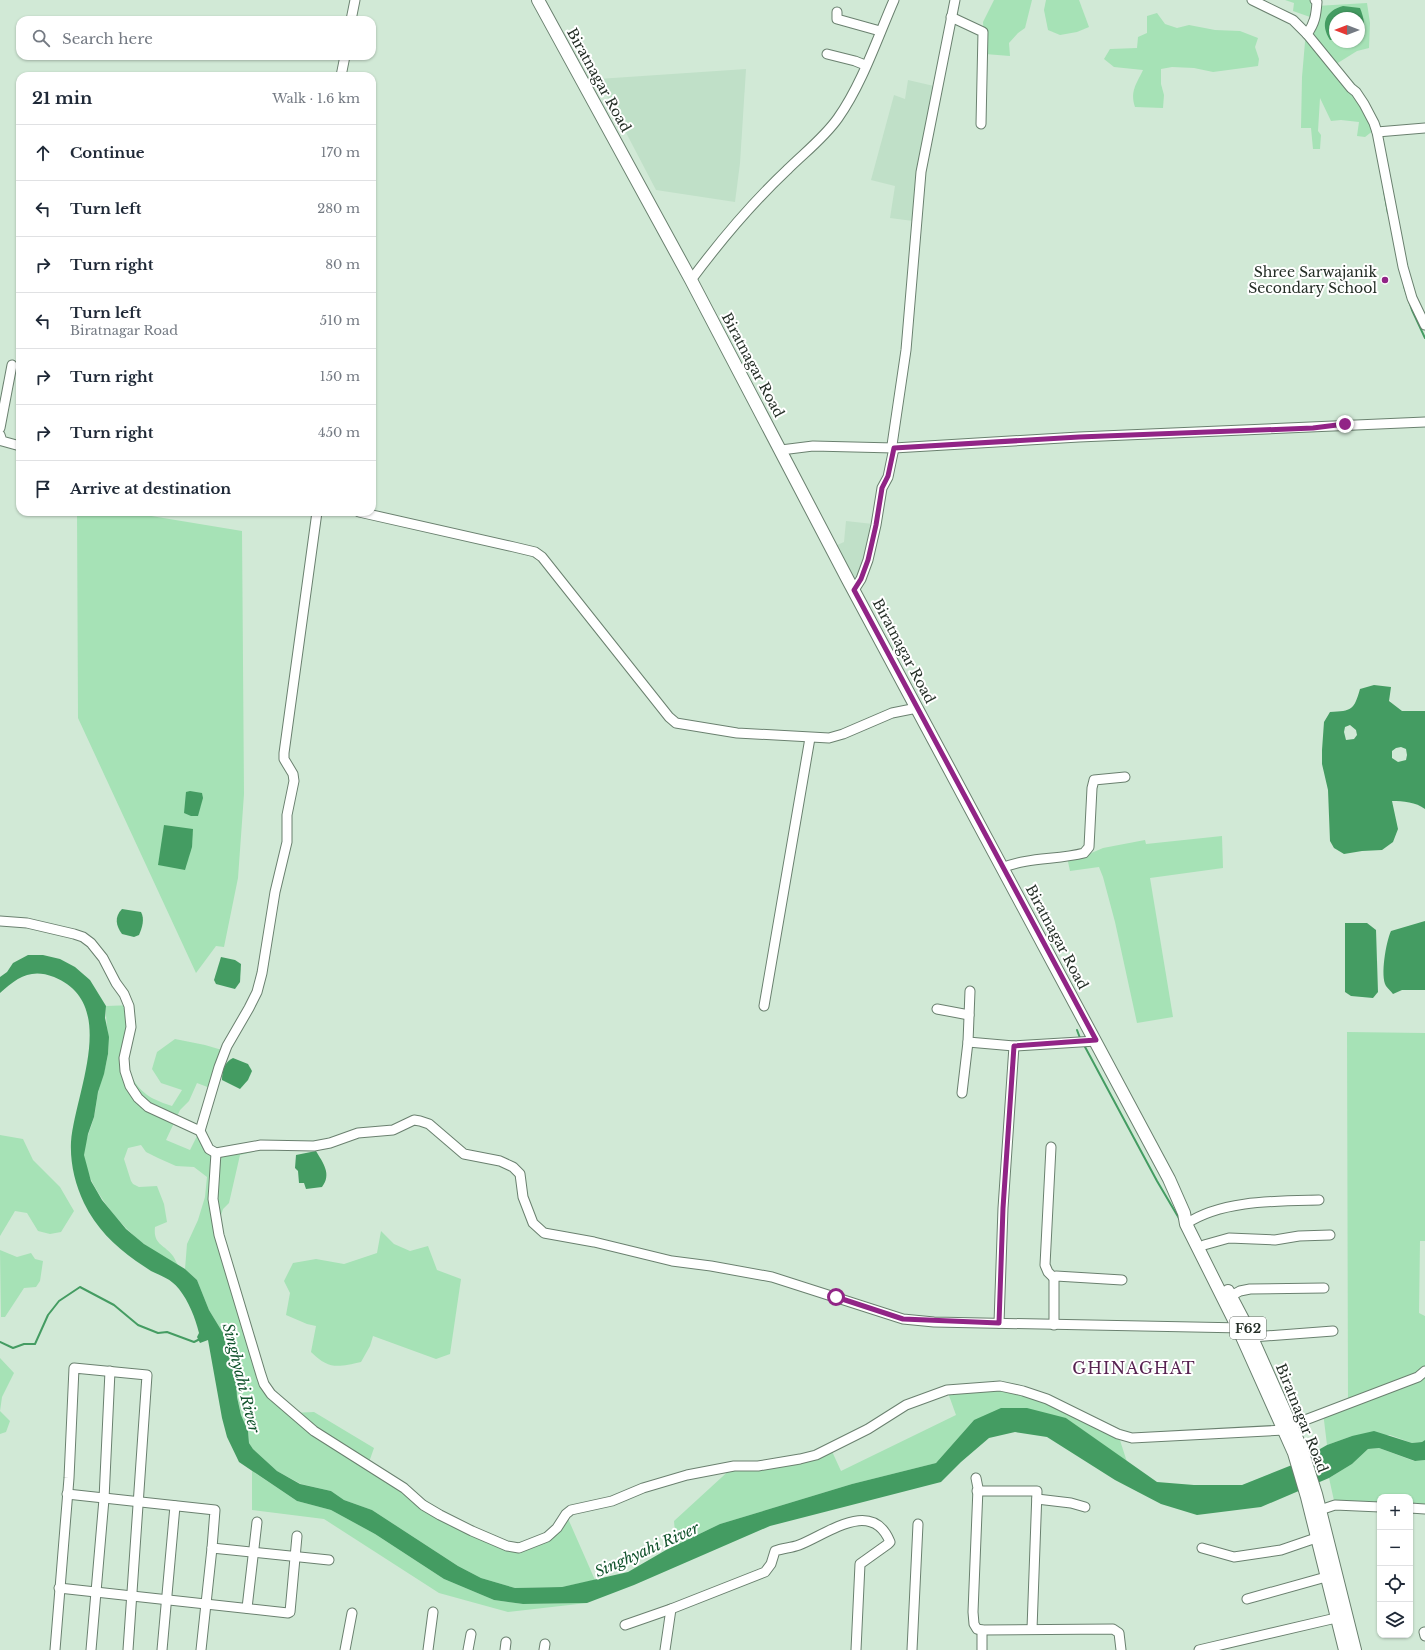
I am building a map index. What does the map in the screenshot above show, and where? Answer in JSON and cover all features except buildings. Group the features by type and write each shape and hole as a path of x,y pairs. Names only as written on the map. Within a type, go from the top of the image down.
{"main road":[{"name":"Biratnagar Road","path":"538,0 691,280 1002,868 1096,1040 1169,1179 1187,1219 1246,1331 1288,1427 1298,1452 1312,1496 1320,1510 1355,1650"},
{"name":"Biratnagar Road","path":"1187,1219 1204,1246 1231,1296 1288,1427"},
{"name":"Biratnagar Road","path":"1312,1496 1316,1538 1345,1650"}],"street":[{"path":"352,16 355,0"},
{"path":"691,280 714,249 762,196 786,170 829,130 846,106 894,0"},
{"path":"854,590 861,579 868,560 882,488 888,476 894,448 892,445 907,336 921,172 955,0"},
{"path":"1252,0 1292,20 1307,34 1364,104 1377,132 1404,267 1412,298 1425,325"},
{"path":"1307,34 1313,26 1316,17 1317,2 1315,0"},
{"path":"837,12 836,19 880,30"},
{"path":"951,17 983,32 981,124"},
{"path":"827,54 865,65"},
{"path":"342,72 344,60"},
{"path":"1377,132 1425,128"},
{"path":"0,428 12,365"},
{"path":"781,450 813,446 894,448 1064,438 1425,422"},
{"path":"0,435 2,441 16,445"},
{"path":"200,1131 219,1067 227,1046 257,992 262,973 274,892 287,842 288,815 294,781 293,774 284,759 284,753 316,516"},
{"path":"376,516 535,552 542,557 669,717 676,723 736,733 829,738 843,734 892,713 917,708"},
{"path":"764,1006 810,738"},
{"path":"1002,868 1014,863 1048,860 1084,853 1089,847 1094,780 1125,777"},
{"path":"0,921 27,923 74,934 83,937 91,943 103,958 116,983 124,994 129,1006 131,1027 124,1058 130,1086 138,1098 148,1107 200,1131 209,1149 216,1153 256,1146 314,1146 330,1143 358,1133 393,1130 414,1120 429,1124 464,1154 500,1161 513,1167 520,1174 523,1196 533,1223 544,1232 672,1261 711,1266 772,1277 903,1319 1246,1331 1333,1331"},
{"path":"962,1093 968,1042 970,991"},
{"path":"937,1009 969,1015"},
{"path":"968,1042 1014,1046 1096,1040"},
{"path":"999,1323 1003,1208 1014,1046"},
{"path":"1051,1147 1045,1265 1048,1272 1054,1278 1054,1324"},
{"path":"216,1153 213,1199 219,1235 261,1375 264,1384 271,1394 314,1431 404,1488 423,1505 472,1531 507,1546 519,1548 547,1537 557,1528 566,1514 571,1510 612,1501 643,1488 687,1475 734,1466 758,1466 800,1459 816,1454 868,1429 906,1405 947,1390 1000,1386 1023,1391 1047,1399 1118,1434 1132,1438 1288,1427 1418,1377 1425,1372"},
{"path":"1187,1219 1240,1206 1275,1201 1319,1200"},
{"path":"1204,1246 1229,1238 1275,1240 1300,1236 1330,1235"},
{"path":"1054,1278 1057,1276 1122,1280"},
{"path":"1231,1296 1240,1291 1250,1289 1324,1288"},
{"path":"55,1650 68,1494 74,1368 147,1375 128,1650"},
{"path":"91,1650 104,1499 110,1371"},
{"path":"976,1478 978,1491 973,1612 974,1624 977,1629 1113,1629 1119,1633 1121,1650"},
{"path":"978,1491 1038,1491 1032,1629"},
{"path":"68,1494 215,1510 201,1650"},
{"path":"1037,1500 1071,1503 1085,1507"},
{"path":"1320,1510 1335,1505 1377,1507"},
{"path":"162,1650 175,1506"},
{"path":"1413,1508 1425,1508"},
{"path":"247,1608 257,1522"},
{"path":"625,1625 671,1609 765,1572 771,1564 775,1551 799,1545 848,1522 874,1522 882,1528 890,1542 860,1564 856,1650"},
{"path":"912,1650 918,1524"},
{"path":"59,1588 290,1612 297,1536"},
{"path":"1202,1548 1234,1557 1281,1550 1316,1538"},
{"path":"212,1548 330,1560"},
{"path":"1247,1599 1326,1577"},
{"path":"665,1650 671,1609"},
{"path":"428,1650 432,1612"},
{"path":"345,1650 352,1613"},
{"path":"1199,1650 1336,1618"},
{"path":"982,1630 982,1650"},
{"path":"468,1650 470,1634"}],"shaded area":[{"path":"994,0 1032,0 1025,28 1009,43 1010,56 985,54 983,22"},
{"path":"1046,0 1079,0 1089,27 1077,32 1060,35 1048,30 1044,10"},
{"path":"1285,0 1311,0 1310,17 1293,11 1294,3"},
{"path":"1367,3 1370,23 1369,48 1357,51 1333,66 1351,88 1374,130 1365,137 1357,136 1359,122 1341,120 1331,121 1320,98 1318,131 1321,135 1320,149 1313,149 1311,128 1301,128 1302,77 1305,42 1316,6"},
{"path":"1343,6 1360,8 1361,12 1331,12"},
{"path":"1157,13 1165,24 1177,28 1189,25 1215,30 1240,31 1258,38 1255,47 1259,59 1258,66 1213,72 1194,68 1172,67 1161,69 1161,84 1164,95 1163,108 1135,107 1133,92 1143,70 1114,67 1104,59 1110,49 1137,48 1138,37 1147,33 1147,16"},
{"path":"1329,14 1329,38 1325,29"},
{"path":"746,69 740,163 735,202 656,190 598,79"},
{"path":"908,80 934,86 913,221 890,218 895,186 871,180 894,95 905,99"},
{"path":"77,516 151,516 242,531 244,794 238,878 224,947 216,946 196,973 78,718"},
{"path":"846,521 873,524 865,561 854,583 835,546 844,542"},
{"path":"1374,685 1391,687 1389,701 1402,711 1425,711 1425,809 1414,803 1392,801 1398,829 1393,842 1382,850 1344,854 1334,848 1330,841 1328,790 1322,764 1324,722 1330,712 1343,711 1351,708 1356,701 1360,689","holes":["1350,725 1356,730 1357,735 1354,739 1346,740 1344,732 1345,727","1401,747 1406,749 1407,755 1406,760 1398,762 1392,758 1392,751"]},
{"path":"190,791 202,793 203,798 198,816 191,816 184,813 186,792"},
{"path":"164,825 193,829 192,847 185,870 158,865"},
{"path":"1222,836 1223,868 1150,878 1173,1017 1137,1023 1115,922 1099,867 1070,871 1067,857 1089,854 1103,848 1145,840 1146,844"},
{"path":"122,909 141,912 143,921 139,935 134,937 122,934 120,931 117,925 117,918"},
{"path":"1425,921 1425,990 1402,990 1393,994 1386,986 1384,981 1387,943 1391,931"},
{"path":"1345,923 1367,923 1376,930 1378,992 1373,998 1351,996 1345,992"},
{"path":"28,955 43,955 60,959 75,967 90,980 106,1006 105,1018 109,1037 108,1054 84,1155 91,1181 102,1200 126,1229 144,1244 185,1269 197,1280 209,1310 223,1333 225,1342 230,1351 236,1378 237,1397 241,1415 248,1431 249,1443 253,1449 277,1471 300,1484 331,1491 344,1500 372,1510 458,1566 481,1578 515,1588 562,1587 628,1572 666,1550 720,1524 852,1484 936,1463 974,1420 1001,1408 1027,1408 1066,1418 1157,1482 1194,1485 1242,1485 1292,1465 1327,1445 1352,1436 1374,1431 1412,1443 1422,1442 1425,1440 1425,1460 1415,1461 1379,1448 1368,1449 1352,1464 1329,1478 1261,1507 1197,1515 1161,1504 1115,1480 1047,1437 1015,1432 989,1438 961,1462 941,1482 770,1526 634,1585 587,1603 523,1604 494,1600 444,1579 375,1534 331,1510 297,1501 239,1462 227,1437 222,1418 208,1340 200,1343 197,1337 199,1333 196,1321 186,1299 173,1282 151,1271 120,1249 94,1220 81,1196 72,1166 71,1142 89,1051 89,1028 85,1007 74,990 54,977 45,974 31,974 24,976 12,983 0,993 0,977 7,972 13,963"},
{"path":"221,957 235,960 241,964 240,982 235,989 216,984 214,980"},
{"path":"134,1005 134,1024 127,1061 128,1068 134,1081 148,1096 172,1106 182,1090 161,1083 152,1069 157,1052 175,1039 222,1050 210,1088 197,1083 189,1101 180,1110 166,1140 190,1150 199,1132 207,1150 253,1148 253,1152 240,1155 229,1203 223,1209 220,1218 223,1239 234,1267 244,1314 261,1375 292,1413 314,1412 374,1448 368,1465 423,1505 507,1546 547,1537 566,1514 595,1580 562,1587 515,1588 481,1578 458,1566 372,1510 344,1500 331,1491 301,1484 277,1471 253,1449 249,1443 248,1431 241,1415 237,1397 236,1378 230,1351 225,1342 223,1333 209,1310 197,1280 185,1269 187,1244 198,1220 205,1197 207,1177 194,1167 176,1166 158,1158 146,1152 141,1145 128,1148 124,1159 133,1184 139,1187 157,1186 164,1204 167,1222 155,1227 157,1241 170,1252 178,1265 148,1247 125,1227 98,1192 86,1166 84,1155 85,1145 94,1117 98,1093 108,1054 106,1006"},
{"path":"1347,1032 1425,1033 1425,1241 1420,1241 1419,1313 1425,1316 1425,1440 1422,1442 1412,1443 1390,1435 1352,1436 1327,1445 1323,1412 1348,1403"},
{"path":"233,1058 248,1064 252,1071 248,1080 240,1089 222,1080 223,1071 227,1062"},
{"path":"0,1135 23,1139 33,1160 60,1187 74,1211 61,1232 50,1234 38,1231 27,1213 15,1211 0,1236"},
{"path":"316,1151 325,1169 325,1182 322,1187 306,1189 304,1183 299,1183 298,1171 295,1168 296,1155"},
{"path":"381,1231 394,1244 410,1251 428,1246 437,1270 461,1279 450,1354 436,1359 373,1336 370,1346 361,1362 334,1366 323,1362 311,1352 316,1326 307,1324 286,1315 290,1293 284,1281 293,1263 316,1259 344,1264 377,1253"},
{"path":"0,1250 17,1257 31,1253 35,1259 43,1261 40,1281 36,1287 24,1288 5,1317 1,1317"},
{"path":"0,1358 14,1373 2,1397 0,1411"},
{"path":"969,1387 1023,1391 1118,1434 1127,1462 1066,1418 974,1420 936,1463 852,1484 720,1524 676,1545 674,1521 734,1466 758,1466 830,1447 841,1471 956,1415 947,1390"},
{"path":"0,1411 10,1421 6,1432 0,1434"},
{"path":"1379,1448 1414,1461 1425,1460 1425,1509 1413,1508 1413,1494 1377,1494 1377,1507 1335,1505 1329,1478 1352,1464 1368,1449"},
{"path":"252,1471 297,1501 331,1510 375,1534 444,1579 494,1600 523,1604 587,1603 508,1612 439,1593 324,1519 252,1510"}],"waterway":[{"path":"1384,190 1388,213"},
{"path":"1404,286 1412,310 1425,338"},
{"path":"1077,1030 1080,1038"},
{"path":"1084,1045 1157,1181 1180,1220"},
{"path":"0,1342 13,1348 24,1344 35,1344 48,1315 59,1301 80,1287 114,1305 138,1325 158,1333 167,1332 194,1342 200,1339"}],"place":[{"name":"Shree Sarwajanik Secondary School","path":"1385,280"}],"district":[{"name":"GHINAGHAT","path":"1134,1368"}],"route":[{"path":"836,1297 903,1319 934,1322 960,1321 999,1323 1003,1208 1014,1046 1096,1040 854,590 861,579 868,560 882,488 888,476 894,448 1079,437 1313,428 1345,424"}],"water label":[{"name":"Singhyahi River","path":"241,1378"},
{"name":"Singhyahi River","path":"647,1550"}]}
